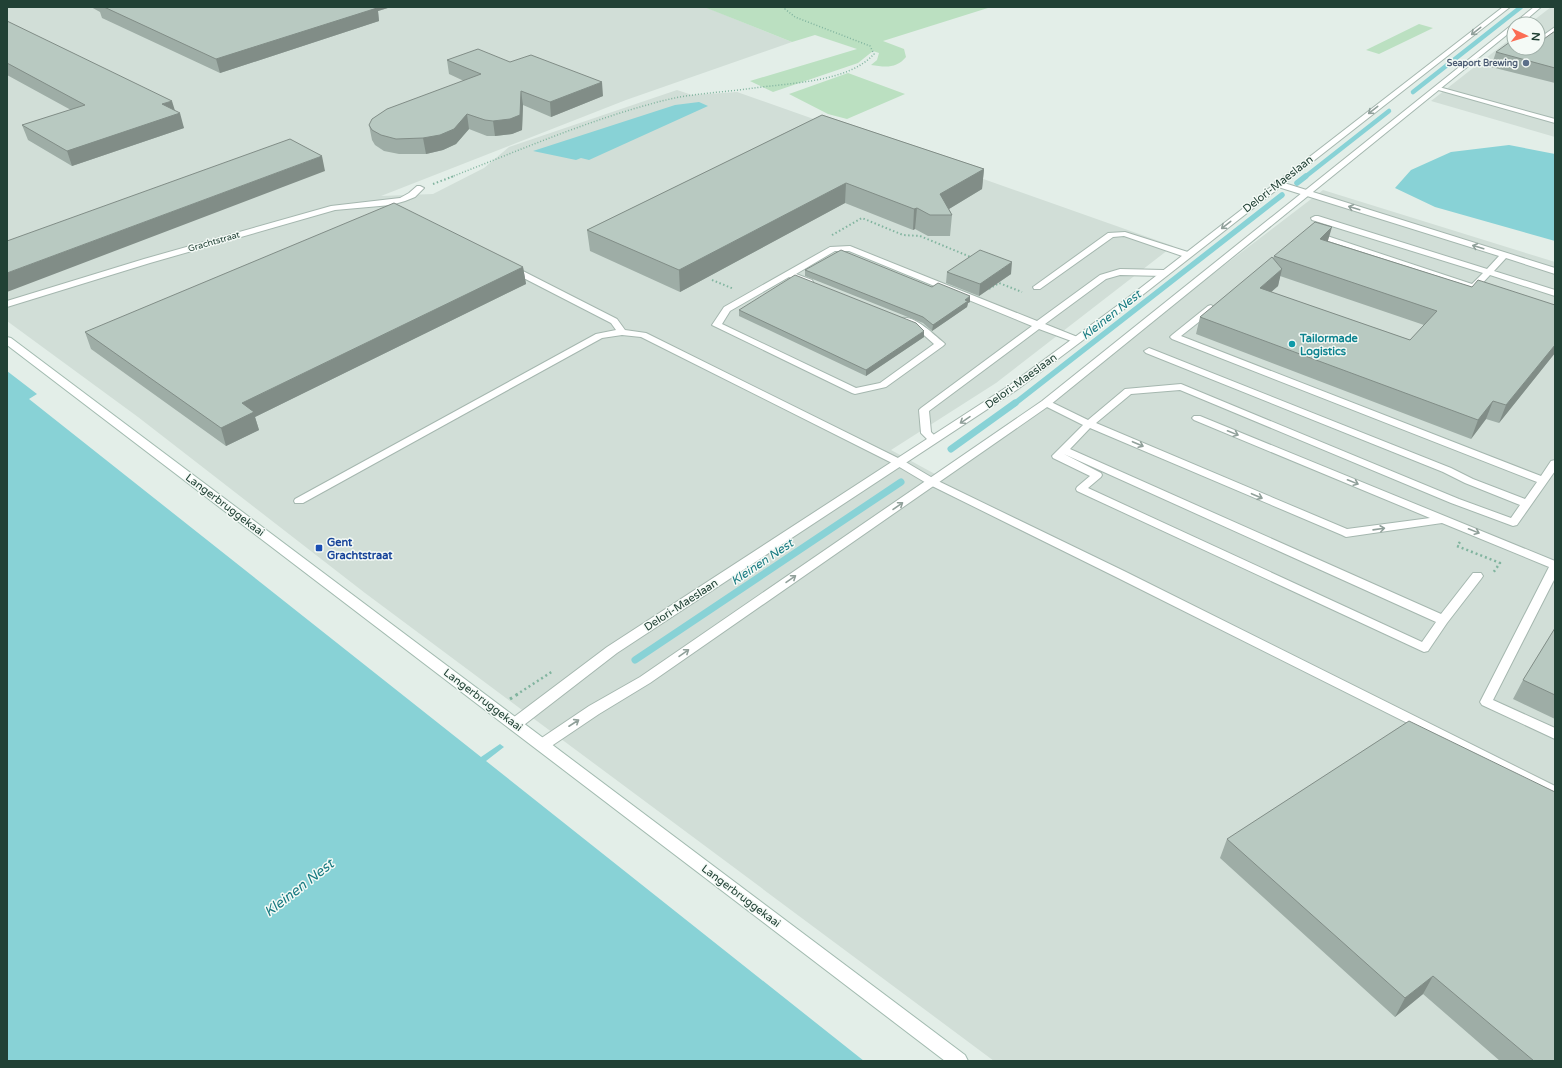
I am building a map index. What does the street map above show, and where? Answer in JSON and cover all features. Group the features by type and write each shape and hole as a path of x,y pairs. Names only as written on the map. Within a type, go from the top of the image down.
{"street":[{"name":"Delori-Maeslaan","path":"514,724 612,650 1014,387 1188,255 1506,7"},
{"path":"1527,16 1538,7"},
{"path":"542,745 594,710 645,680 1046,403 1506,32"},
{"name":"Langerbruggekaai","path":"7,340 959,1061"}],"lane":[{"path":"1546,36 1555,29"},
{"path":"1437,88 1555,121"},
{"path":"1278,184 1555,271"},
{"name":"Grachtstraat","path":"7,304 342,205 368,205 404,199 416,193 420,188"},
{"path":"1315,218 1555,293"},
{"path":"1305,232 1486,290"},
{"path":"1037,287 1111,235 1125,234 1188,255"},
{"path":"897,317 919,326 940,344 883,385 855,391 717,325 727,309 833,249 850,248 979,302 1077,340"},
{"path":"1474,287 1505,255"},
{"path":"502,264 614,321 622,332"},
{"path":"934,440 926,433 924,410 1103,276 1120,272 1164,273"},
{"path":"789,274 818,285"},
{"path":"1218,302 1175,337 1543,481"},
{"path":"299,501 599,336 622,332 643,335 900,463 932,482 1127,577 1555,792"},
{"path":"1149,352 1447,470 1469,481 1527,504"},
{"path":"1476,576 1424,648 1082,489 1097,475 1057,456 1089,424 1128,392 1181,387 1455,501 1513,523 1555,463"},
{"path":"1046,403 1089,424 1346,533 1445,519"},
{"path":"1197,418 1445,519 1555,566 1486,702 1555,734"},
{"path":"1063,450 1443,620"}],"path":[{"path":"420,188 616,114 672,99 826,78 858,67 867,62 874,54 872,48 863,43 794,17 787,12 785,9 787,7"}],"shaded area":[{"path":"7,7 705,7 792,42 626,100 381,196 433,194 484,168 509,147 677,90 692,95 737,92 1173,246 996,383 891,450 944,479 1323,190 1555,262 1555,1061 994,1061 365,593 138,417 7,321"},
{"path":"1551,7 1555,7 1555,137 1431,101 1506,42 1506,56 1546,56 1546,16 1539,16"}],"green space":[{"path":"704,7 991,7 883,41 904,49 906,57 898,64 886,67 871,65 877,60 879,53 873,51 858,63 773,92 750,81 857,49 815,35 792,42"},
{"path":"1419,24 1433,28 1379,54 1366,50"},
{"path":"848,73 905,94 847,119 828,114 789,94"}],"water":[{"path":"699,102 708,106 589,160 581,158 576,160 533,151 675,105"},
{"path":"1509,145 1555,154 1555,241 1435,207 1395,188 1411,170 1451,152"},
{"path":"7,371 37,394 29,399 481,757 500,744 504,747 486,761 864,1061 7,1061"}],"building":[{"path":"104,7 375,7 377,8 216,59"},
{"path":"7,21 172,101 162,104 180,113 67,151 22,125 85,105 7,63"},
{"path":"1555,31 1555,68 1511,56 1546,56 1546,37"},
{"path":"1506,45 1506,55 1496,52"},
{"path":"478,49 510,62 531,55 602,82 550,102 521,91 520,115 510,119 493,121 467,114 454,129 440,135 423,138 396,139 381,135 372,130 369,125 372,119 387,109 481,74 447,60"},
{"path":"822,115 984,169 940,194 952,215 930,215 917,208 914,209 846,183 679,270 587,230"},
{"path":"290,139 322,156 7,273 7,241"},
{"path":"394,203 523,267 242,403 254,412 221,428 85,332"},
{"name":"Tailormade Logistics","path":"1315,222 1332,227 1320,239 1472,287 1478,280 1555,305 1555,345 1506,405 1493,401 1478,420 1200,317 1272,257 1282,269 1260,288 1410,340 1437,311 1274,256"},
{"path":"841,250 932,287 938,283 970,296 965,300 968,301 933,325 923,317 805,270"},
{"path":"980,250 1012,262 980,284 947,272"},
{"path":"795,275 916,323 924,331 866,370 739,310"},
{"path":"1555,628 1555,695 1523,680"},
{"path":"1409,721 1555,792 1555,1061 1534,1061 1433,976 1405,998 1227,839"}],"waterway":[{"name":"Kleinen Nest","path":"1413,92 1521,7"},
{"name":"Kleinen Nest","path":"1305,177 1389,111"},
{"name":"Kleinen Nest","path":"1297,183 1306,176"},
{"name":"Kleinen Nest","path":"1014,404 1282,195"},
{"name":"Kleinen Nest","path":"951,449 1015,403"},
{"name":"Kleinen Nest","path":"635,660 901,482"}],"place":[{"name":"Seaport Brewing","path":"1526,63"},
{"name":"Tailormade Logistics","path":"1292,344"},
{"name":"Gent Grachtstraat","path":"319,548"}]}
